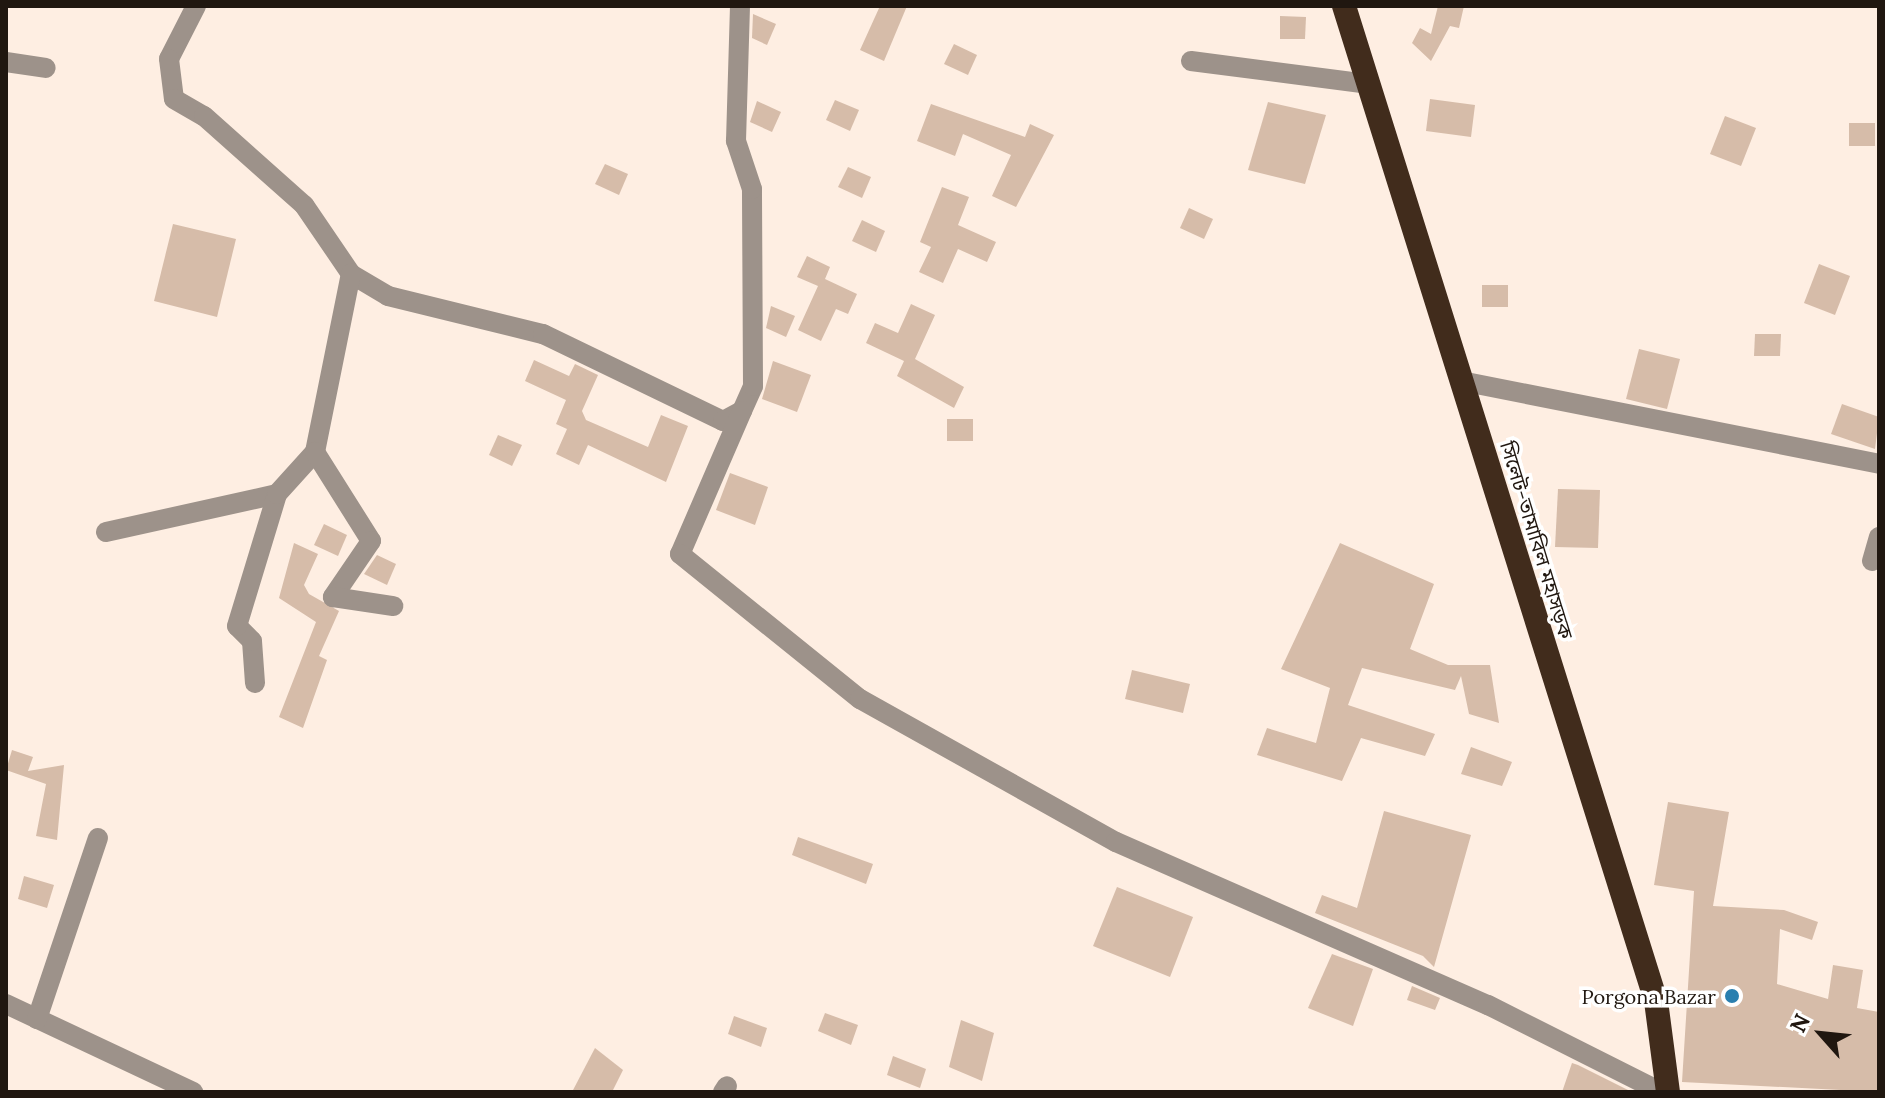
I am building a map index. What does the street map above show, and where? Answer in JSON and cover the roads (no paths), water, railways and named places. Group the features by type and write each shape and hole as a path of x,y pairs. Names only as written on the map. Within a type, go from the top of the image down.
{"highway":[{"name":"সিলেট-তামাবিল মহাসড়ক","path":"1344,6 1656,1001 1668,1092"}],"street":[{"path":"196,6 169,59 174,99 204,116 304,205 351,274 388,296 543,334 723,421 742,411"},
{"path":"740,6 736,141 752,189 753,386 680,554 860,699 1116,842 1488,1005 1661,1092"},
{"path":"1191,61 1368,84"},
{"path":"6,62 46,68"},
{"path":"255,683 252,641 237,626 277,494 315,452 351,274"},
{"path":"1461,381 1879,464"},
{"path":"315,452 371,541 333,597 393,606"},
{"path":"106,532 277,494"},
{"path":"1872,561 1879,537"},
{"path":"37,1019 98,838"},
{"path":"6,1004 167,1086 193,1092"}],"place":[{"name":"Porgona Bazar","path":"1732,996"}]}
